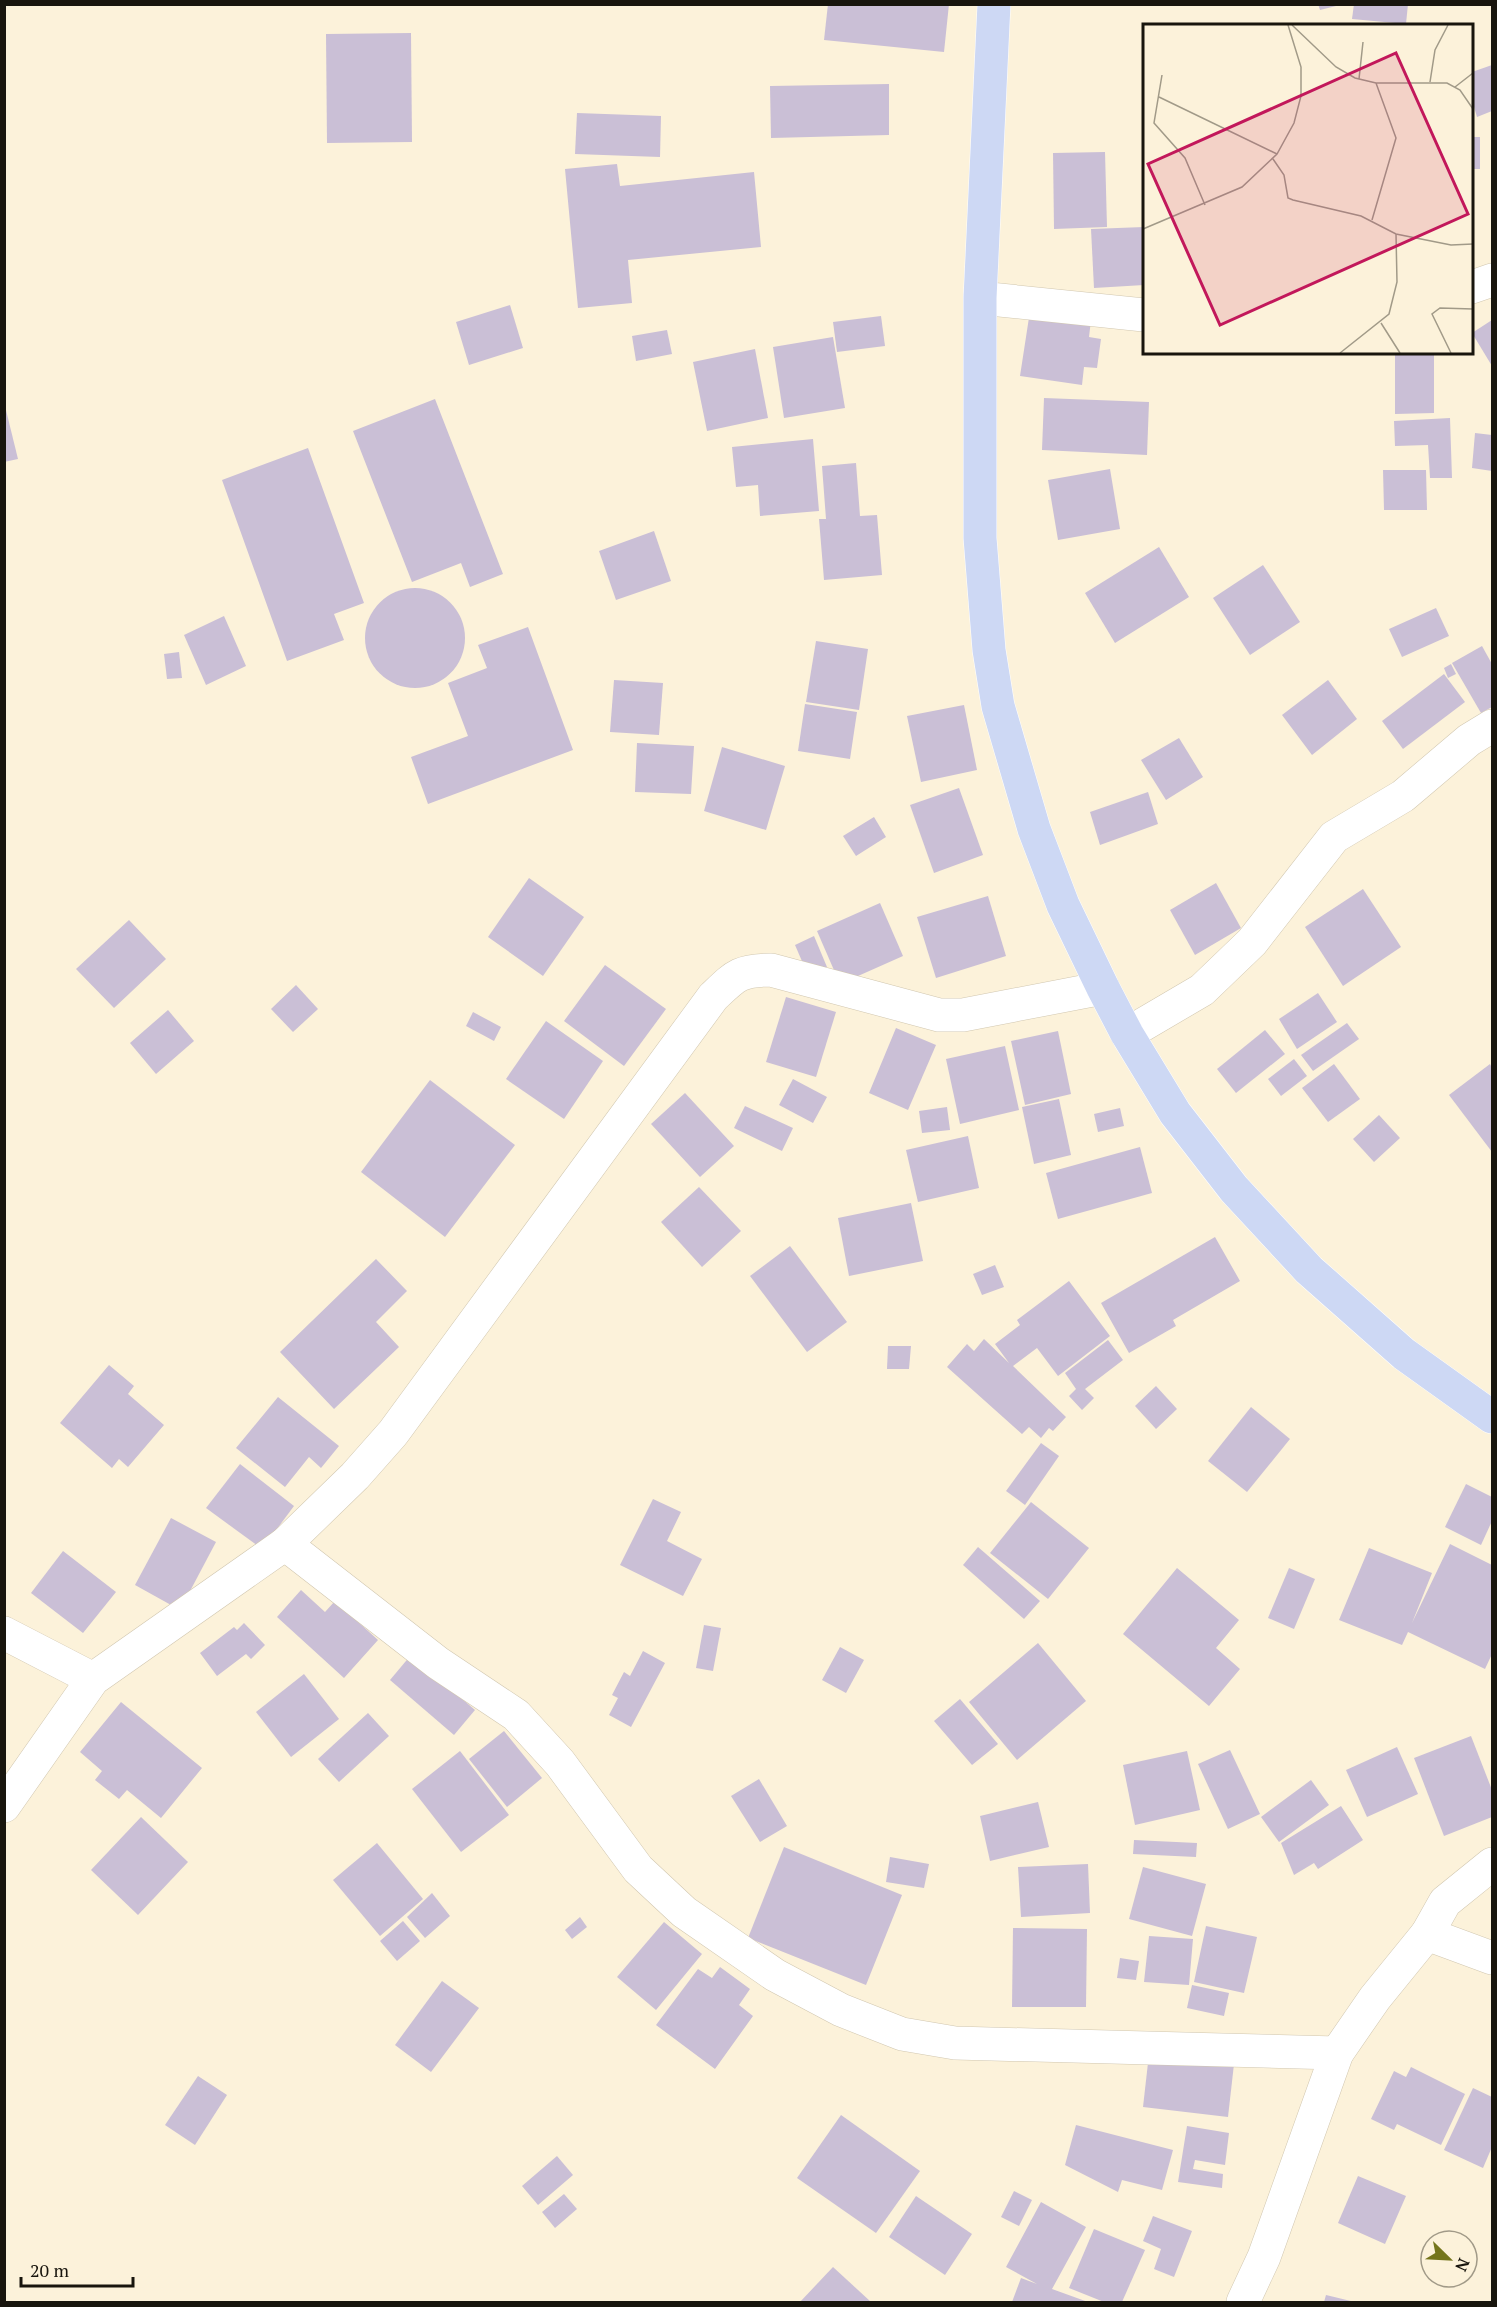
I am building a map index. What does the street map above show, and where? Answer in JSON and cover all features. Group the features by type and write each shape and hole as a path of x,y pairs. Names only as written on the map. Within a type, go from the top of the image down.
{"main road":[{"path":"994,4 980,298 980,538 988,650 998,706 1034,829 1064,905 1127,1034 1175,1113 1234,1189 1309,1269 1404,1354 1492,1417"}],"street":[{"path":"1473,287 1492,280"},
{"path":"980,298 1143,315"},
{"path":"1127,1034 1202,990 1211,982 1252,942 1334,837 1403,796 1469,740 1492,726"},
{"path":"4,1806 93,1679 285,1544 355,1476 393,1433 713,997 731,980 748,970 771,970 939,1016 963,1015 1103,988"},
{"path":"285,1544 438,1663 516,1715 560,1763 638,1869 684,1912 775,1974 842,2010 902,2034 955,2043 1337,2053"},
{"path":"4,1633 93,1679"},
{"path":"1243,2302 1264,2257 1337,2053 1375,1998 1426,1934 1445,1902 1492,1864"},
{"path":"1426,1934 1492,1958"}],"building":[{"path":"828,4 949,4 944,52 824,40"},
{"path":"1318,4 1340,4 1340,5 1320,10"},
{"path":"1354,4 1408,4 1406,24 1352,19"},
{"path":"411,33 412,142 327,143 326,34"},
{"path":"1492,65 1492,111 1477,117 1473,103 1473,72"},
{"path":"889,84 889,135 771,138 770,86"},
{"path":"577,113 661,116 660,157 575,154"},
{"path":"1473,137 1480,137 1480,169 1473,169"},
{"path":"1105,152 1107,227 1054,229 1053,153"},
{"path":"617,164 620,186 754,172 761,247 628,260 632,303 578,308 565,169"},
{"path":"1143,227 1143,285 1094,288 1091,229"},
{"path":"510,305 523,348 469,365 456,322"},
{"path":"1030,311 1091,320 1089,337 1101,339 1097,368 1084,367 1082,385 1020,376"},
{"path":"881,316 885,346 837,352 833,322"},
{"path":"1492,320 1492,366 1473,335 1473,332"},
{"path":"667,330 672,354 636,361 632,336"},
{"path":"833,337 845,408 784,418 773,347"},
{"path":"755,349 768,418 707,431 693,362"},
{"path":"1395,354 1434,354 1434,413 1395,414"},
{"path":"1044,398 1149,402 1147,455 1042,450"},
{"path":"435,399 503,574 470,587 461,563 412,582 353,431"},
{"path":"4,402 18,459 4,462"},
{"path":"1450,418 1452,478 1430,478 1428,445 1395,446 1394,421"},
{"path":"1475,433 1492,435 1492,471 1472,468"},
{"path":"813,439 819,511 760,516 758,485 736,487 732,447"},
{"path":"308,448 364,603 334,614 344,640 287,661 222,480"},
{"path":"856,463 860,516 877,515 882,575 824,580 819,519 826,519 822,466"},
{"path":"1110,469 1120,529 1058,540 1048,480"},
{"path":"1383,470 1426,470 1427,510 1384,510"},
{"path":"654,531 671,581 616,600 599,551"},
{"path":"1159,547 1189,597 1115,643 1085,593"},
{"path":"1263,565 1300,622 1250,655 1213,598"},
{"path":"415,588 443,596 457,610 465,638 457,666 443,680 415,688 387,680 373,666 365,638 373,610 387,596"},
{"path":"1436,608 1449,636 1402,657 1389,629"},
{"path":"224,616 246,666 206,685 184,635"},
{"path":"528,627 573,750 428,804 411,757 468,736 448,683 487,668 478,645"},
{"path":"816,641 868,649 859,710 806,702"},
{"path":"1482,646 1492,664 1492,707 1481,713 1452,663"},
{"path":"179,652 182,678 167,679 164,654"},
{"path":"1451,664 1456,674 1448,678 1444,668"},
{"path":"1444,674 1465,702 1403,749 1382,721"},
{"path":"614,680 663,683 659,735 610,732"},
{"path":"1328,680 1357,719 1312,755 1282,715"},
{"path":"805,704 857,712 850,759 798,751"},
{"path":"964,705 977,770 921,782 907,716"},
{"path":"1179,738 1203,777 1166,800 1141,760"},
{"path":"637,743 694,746 691,794 635,792"},
{"path":"722,747 785,766 766,830 704,811"},
{"path":"959,788 983,855 934,873 910,805"},
{"path":"1148,792 1158,824 1100,845 1090,812"},
{"path":"874,817 886,837 856,856 843,836"},
{"path":"529,878 584,917 543,976 488,937"},
{"path":"1216,883 1241,928 1195,955 1170,910"},
{"path":"1363,889 1401,947 1343,986 1305,927"},
{"path":"988,896 1006,956 936,978 917,917"},
{"path":"880,903 903,956 840,984 817,931"},
{"path":"129,920 166,959 114,1008 76,969"},
{"path":"814,936 827,967 808,975 795,945"},
{"path":"605,965 666,1009 624,1066 564,1021"},
{"path":"296,985 318,1009 293,1032 271,1009"},
{"path":"1318,993 1337,1022 1297,1049 1279,1019"},
{"path":"786,997 836,1012 816,1077 766,1062"},
{"path":"168,1010 194,1041 156,1074 130,1043"},
{"path":"473,1012 501,1027 494,1041 466,1026"},
{"path":"546,1021 603,1061 564,1119 506,1079"},
{"path":"1347,1023 1359,1039 1313,1071 1301,1055"},
{"path":"896,1028 936,1045 908,1110 869,1093"},
{"path":"1265,1030 1285,1054 1236,1093 1217,1069"},
{"path":"1058,1031 1071,1094 1025,1105 1011,1041"},
{"path":"1005,1046 1019,1110 960,1124 946,1059"},
{"path":"1294,1059 1307,1076 1281,1096 1268,1079"},
{"path":"1334,1064 1360,1099 1328,1122 1302,1088"},
{"path":"1490,1064 1492,1068 1492,1152 1449,1095"},
{"path":"793,1079 827,1097 813,1123 779,1105"},
{"path":"430,1080 515,1145 445,1237 361,1172"},
{"path":"685,1093 734,1146 700,1177 651,1124"},
{"path":"1059,1099 1071,1155 1034,1164 1022,1107"},
{"path":"745,1106 793,1128 782,1151 734,1128"},
{"path":"947,1107 950,1130 922,1133 919,1111"},
{"path":"1120,1108 1124,1126 1098,1132 1094,1114"},
{"path":"1379,1115 1400,1138 1374,1162 1353,1139"},
{"path":"968,1136 979,1188 918,1202 906,1150"},
{"path":"1140,1147 1152,1193 1058,1219 1046,1173"},
{"path":"699,1187 741,1231 702,1267 661,1222"},
{"path":"911,1203 923,1261 849,1276 838,1218"},
{"path":"1215,1237 1240,1281 1173,1320 1176,1326 1129,1353 1101,1303"},
{"path":"790,1246 847,1322 807,1352 750,1276"},
{"path":"376,1259 407,1291 376,1322 399,1347 334,1409 280,1352"},
{"path":"995,1265 1004,1287 982,1295 973,1274"},
{"path":"1069,1281 1110,1336 1058,1376 1037,1348 1013,1366 1066,1417 1053,1431 1049,1428 1041,1438 1029,1427 1022,1434 947,1367 967,1344 974,1351 984,1339 1009,1363 995,1344 1020,1325 1017,1320"},
{"path":"1108,1340 1123,1360 1085,1389 1094,1398 1082,1410 1069,1396 1076,1389 1065,1373"},
{"path":"888,1346 911,1346 909,1369 887,1369"},
{"path":"109,1365 134,1386 128,1394 164,1425 128,1467 119,1459 112,1468 60,1423"},
{"path":"1156,1386 1177,1409 1156,1429 1135,1406"},
{"path":"278,1397 339,1446 321,1468 309,1457 285,1487 236,1448"},
{"path":"1251,1407 1290,1439 1247,1492 1208,1461"},
{"path":"1041,1443 1059,1456 1025,1505 1006,1491"},
{"path":"240,1464 294,1506 262,1549 206,1508"},
{"path":"1466,1484 1492,1497 1492,1521 1481,1545 1445,1527"},
{"path":"653,1499 681,1512 667,1541 702,1559 683,1596 620,1565"},
{"path":"1031,1502 1089,1548 1048,1599 990,1553"},
{"path":"171,1518 216,1542 180,1610 135,1585"},
{"path":"1450,1544 1492,1565 1492,1654 1485,1669 1408,1632 1402,1645 1339,1620 1369,1548 1432,1573 1412,1623"},
{"path":"978,1547 1040,1601 1024,1619 963,1565"},
{"path":"63,1551 116,1592 83,1633 31,1593"},
{"path":"1177,1568 1239,1620 1216,1648 1240,1669 1209,1706 1123,1634"},
{"path":"1289,1568 1315,1579 1294,1629 1268,1618"},
{"path":"301,1590 325,1612 335,1601 378,1640 344,1678 277,1617"},
{"path":"244,1623 265,1645 251,1659 246,1654 217,1676 200,1653 234,1627 237,1630"},
{"path":"704,1625 721,1628 713,1671 696,1668"},
{"path":"1038,1643 1086,1701 1017,1760 969,1702"},
{"path":"840,1647 864,1660 846,1693 822,1680"},
{"path":"643,1651 665,1663 631,1727 609,1715 618,1698 612,1695 624,1672 630,1676"},
{"path":"411,1655 475,1710 454,1735 390,1680"},
{"path":"304,1674 339,1719 291,1757 256,1712"},
{"path":"960,1699 998,1744 972,1765 934,1721"},
{"path":"121,1702 202,1768 161,1818 127,1790 119,1799 95,1780 102,1771 80,1752"},
{"path":"368,1713 389,1736 339,1782 318,1759"},
{"path":"504,1731 542,1778 507,1807 469,1759"},
{"path":"1471,1736 1492,1790 1492,1817 1444,1836 1414,1758"},
{"path":"1397,1747 1418,1794 1367,1817 1346,1770"},
{"path":"1230,1750 1260,1814 1228,1829 1198,1764"},
{"path":"460,1751 509,1815 461,1852 412,1789"},
{"path":"1187,1751 1200,1810 1135,1825 1123,1765"},
{"path":"759,1779 787,1826 760,1842 731,1796"},
{"path":"1311,1780 1329,1805 1279,1842 1261,1817"},
{"path":"1038,1802 1049,1847 990,1861 980,1816"},
{"path":"1341,1806 1363,1840 1318,1869 1314,1863 1294,1875 1281,1843"},
{"path":"141,1817 188,1862 138,1915 91,1870"},
{"path":"1134,1840 1197,1843 1196,1857 1133,1854"},
{"path":"377,1843 423,1899 380,1936 333,1880"},
{"path":"784,1847 902,1895 866,1985 748,1938"},
{"path":"890,1857 929,1864 924,1888 886,1882"},
{"path":"1088,1864 1090,1913 1021,1917 1018,1867"},
{"path":"1143,1867 1206,1884 1192,1936 1129,1919"},
{"path":"432,1893 450,1916 425,1938 407,1917"},
{"path":"580,1917 587,1927 572,1939 565,1930"},
{"path":"403,1921 420,1941 397,1961 380,1941"},
{"path":"664,1922 702,1954 656,2010 617,1977"},
{"path":"1206,1926 1257,1937 1244,1993 1194,1982"},
{"path":"1013,1928 1087,1929 1086,2007 1012,2007"},
{"path":"1149,1936 1193,1939 1189,1985 1144,1982"},
{"path":"1120,1958 1139,1961 1136,1980 1117,1978"},
{"path":"720,1967 750,1989 739,2005 753,2016 715,2069 656,2025 698,1969 712,1978"},
{"path":"442,1981 479,2008 431,2072 395,2045"},
{"path":"1192,1985 1229,1993 1224,2016 1187,2008"},
{"path":"1149,2054 1234,2064 1228,2117 1143,2107"},
{"path":"1411,2067 1465,2094 1441,2145 1397,2124 1394,2130 1371,2119 1394,2071 1406,2077"},
{"path":"198,2076 227,2095 195,2145 165,2125"},
{"path":"1473,2088 1492,2097 1492,2147 1483,2168 1444,2150"},
{"path":"841,2115 920,2171 876,2233 797,2178"},
{"path":"1076,2125 1173,2150 1162,2190 1122,2180 1118,2192 1065,2165"},
{"path":"1187,2126 1229,2133 1225,2165 1195,2160 1193,2169 1223,2174 1222,2188 1178,2182"},
{"path":"557,2156 573,2175 538,2205 522,2186"},
{"path":"1358,2176 1406,2196 1385,2244 1338,2223"},
{"path":"1014,2191 1032,2200 1019,2226 1001,2217"},
{"path":"564,2194 577,2209 555,2228 542,2212"},
{"path":"916,2196 972,2234 945,2275 889,2237"},
{"path":"1041,2202 1086,2227 1052,2289 1088,2302 1012,2302 1021,2278 1037,2284 1006,2267"},
{"path":"1153,2216 1192,2231 1174,2277 1154,2269 1161,2249 1143,2241"},
{"path":"1094,2229 1145,2250 1122,2302 1104,2302 1069,2288"},
{"path":"833,2267 871,2302 800,2302"},
{"path":"1326,2295 1355,2302 1324,2302"}]}
